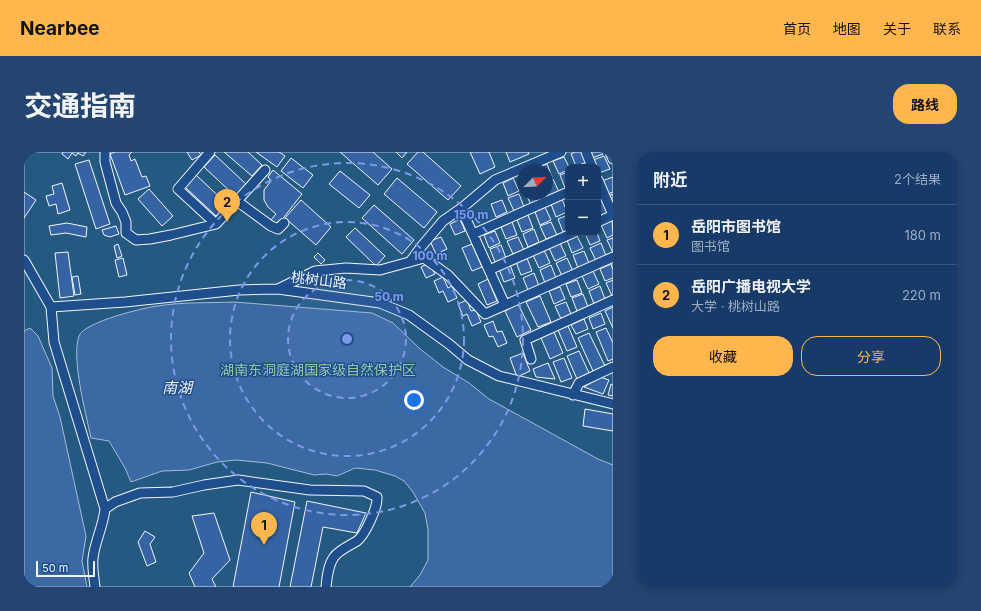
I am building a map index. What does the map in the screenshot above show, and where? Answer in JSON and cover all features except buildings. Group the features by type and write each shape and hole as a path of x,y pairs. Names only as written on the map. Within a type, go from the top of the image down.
{"street":[{"path":"105,152 105,162 116,203 126,222 126,233 136,240 171,235 216,224 265,170"},
{"path":"210,152 178,189 216,224"},
{"path":"410,262 443,221 495,180 561,152"},
{"path":"586,152 591,164"},
{"path":"610,152 613,159"},
{"path":"601,187 613,215 601,221"},
{"path":"473,234 565,193"},
{"path":"237,201 271,226 278,229 284,223"},
{"path":"461,208 505,305"},
{"path":"489,270 566,236"},
{"path":"278,289 315,271 346,268 380,270 424,258 448,275 485,314 613,257"},
{"path":"24,260 51,307 54,342 105,509 104,523 97,541 93,560 95,587"},
{"name":"桃树山路","path":"51,307 124,302 239,290 278,289 380,303 409,314 468,360 498,376 613,404"},
{"path":"531,358 525,340 613,300"},
{"path":"573,395 579,383 613,367"},
{"path":"105,509 115,502 140,493 173,492 204,485 238,480 310,490 364,491 373,494 378,497 378,502 373,514 358,540 334,557 329,568 326,587"}],"green space":[{"name":"湖南东洞庭湖国家级自然保护区","path":"24,152 613,152 613,587 24,587"}],"water":[{"name":"南湖","path":"234,302 372,313 393,323 419,348 443,367 469,383 489,399 598,459 613,465 613,587 410,587 420,575 428,560 428,530 425,513 413,492 404,481 395,476 375,470 355,468 337,476 326,474 314,475 267,463 236,460 217,462 189,470 162,471 131,482 125,468 109,441 91,438 78,372 77,346 79,336 83,331 102,321 150,307 176,304"},
{"path":"30,328 38,336 52,368 53,396 60,417 86,536 82,561 87,587 24,587 24,331"}],"place":[{"name":"岳阳广播电视大学","path":"227,222"},
{"name":"岳阳市图书馆","path":"264,545"}]}
